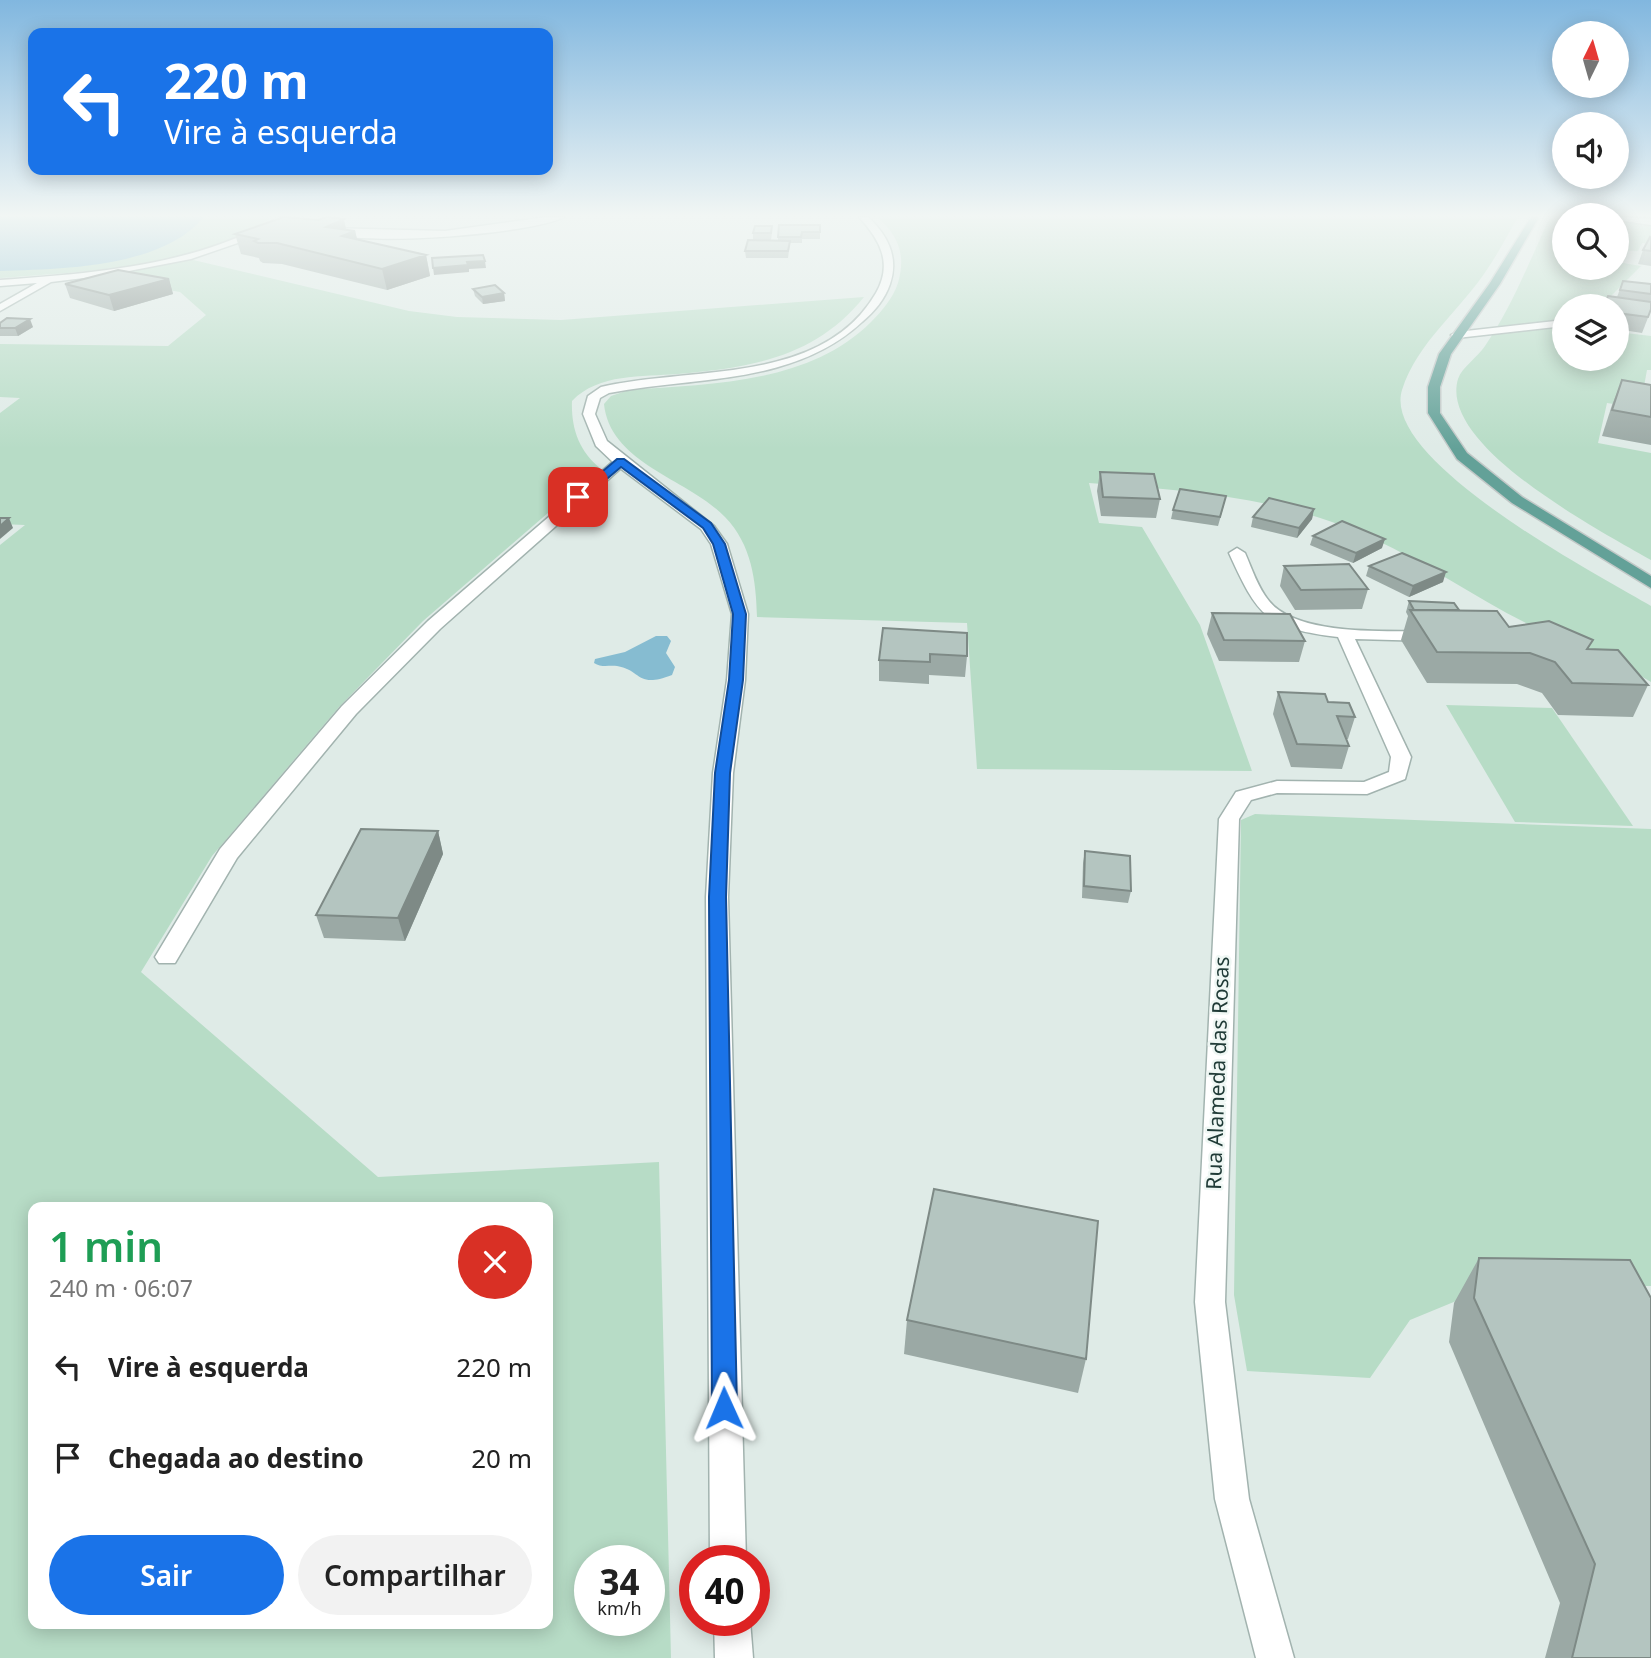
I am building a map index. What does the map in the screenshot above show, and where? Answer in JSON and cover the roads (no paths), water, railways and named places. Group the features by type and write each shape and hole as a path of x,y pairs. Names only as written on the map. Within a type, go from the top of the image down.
{"main road":[{"path":"1487,294 1457,335 1437,374 1434,413 1456,449 1517,500 1651,583"}],"street":[{"path":"0,308 25,294"},
{"path":"728,1545 717,897 723,773 736,680 740,614 728,567 719,544 707,526 601,443 589,414 594,396 623,385 744,372 794,360 832,343 857,323 879,294"},
{"path":"1457,335 1552,324"},
{"path":"167,957 228,854 349,710 434,625 621,461"},
{"path":"1237,554 1264,606 1274,615 1345,635 1445,637"},
{"name":"Rua Alameda das Rosas","path":"1275,1658 1232,1499 1210,1302 1226,860 1229,819 1243,796 1277,787 1367,788 1398,775 1401,757 1345,635"},
{"path":"733,1636 734,1658"}],"water":[{"path":"656,636 667,636 671,641 666,653 675,667 672,675 660,679 645,679 625,668 594,663 595,659 625,652"}]}
